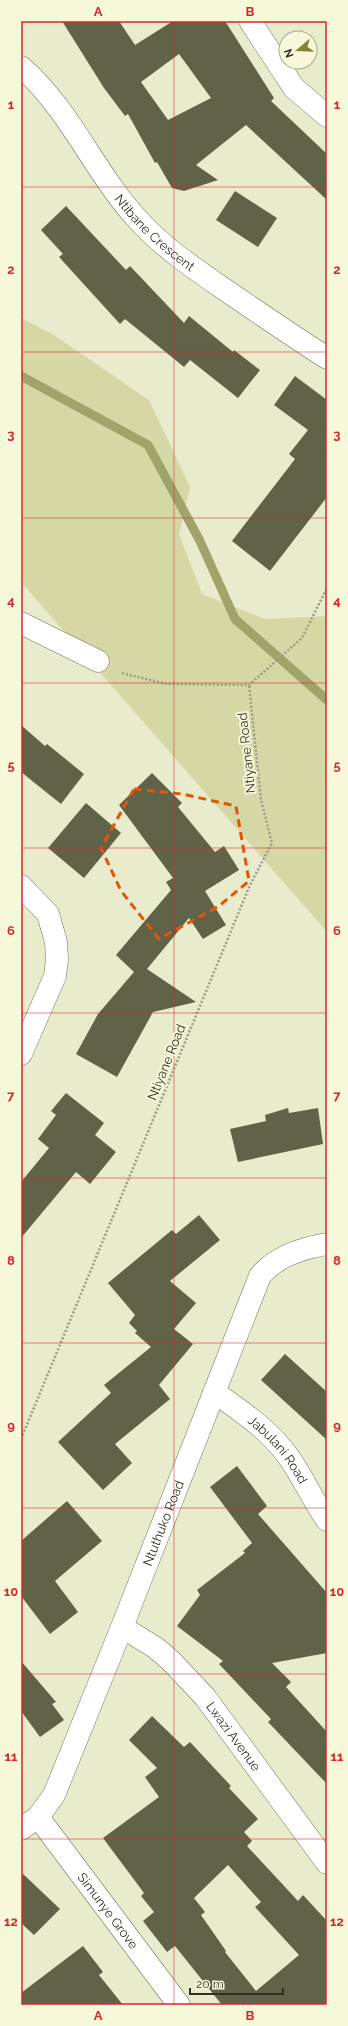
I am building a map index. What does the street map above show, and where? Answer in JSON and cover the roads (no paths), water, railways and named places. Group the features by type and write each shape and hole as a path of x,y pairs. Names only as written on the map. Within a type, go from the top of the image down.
{"street":[{"path":"250,21 294,88 327,116"},
{"name":"Ntibane Crescent","path":"21,67 53,101 114,191 138,221 170,252 265,318 327,358"},
{"path":"21,623 98,661"},
{"path":"21,886 48,914 56,942 57,959 55,976 21,1054"},
{"name":"Ntuthuko Road","path":"29,1823 54,1795 122,1627 260,1276 269,1266 287,1256 327,1244"},
{"name":"Jabulani Road","path":"214,1392 242,1412 290,1458 327,1520"},
{"name":"Lwazi Avenue","path":"122,1627 161,1653 205,1697 327,1863"},
{"name":"Simunye Grove","path":"29,1823 179,2005"}],"waterway":[{"path":"21,376 148,445 200,541 235,619 327,700"}]}
